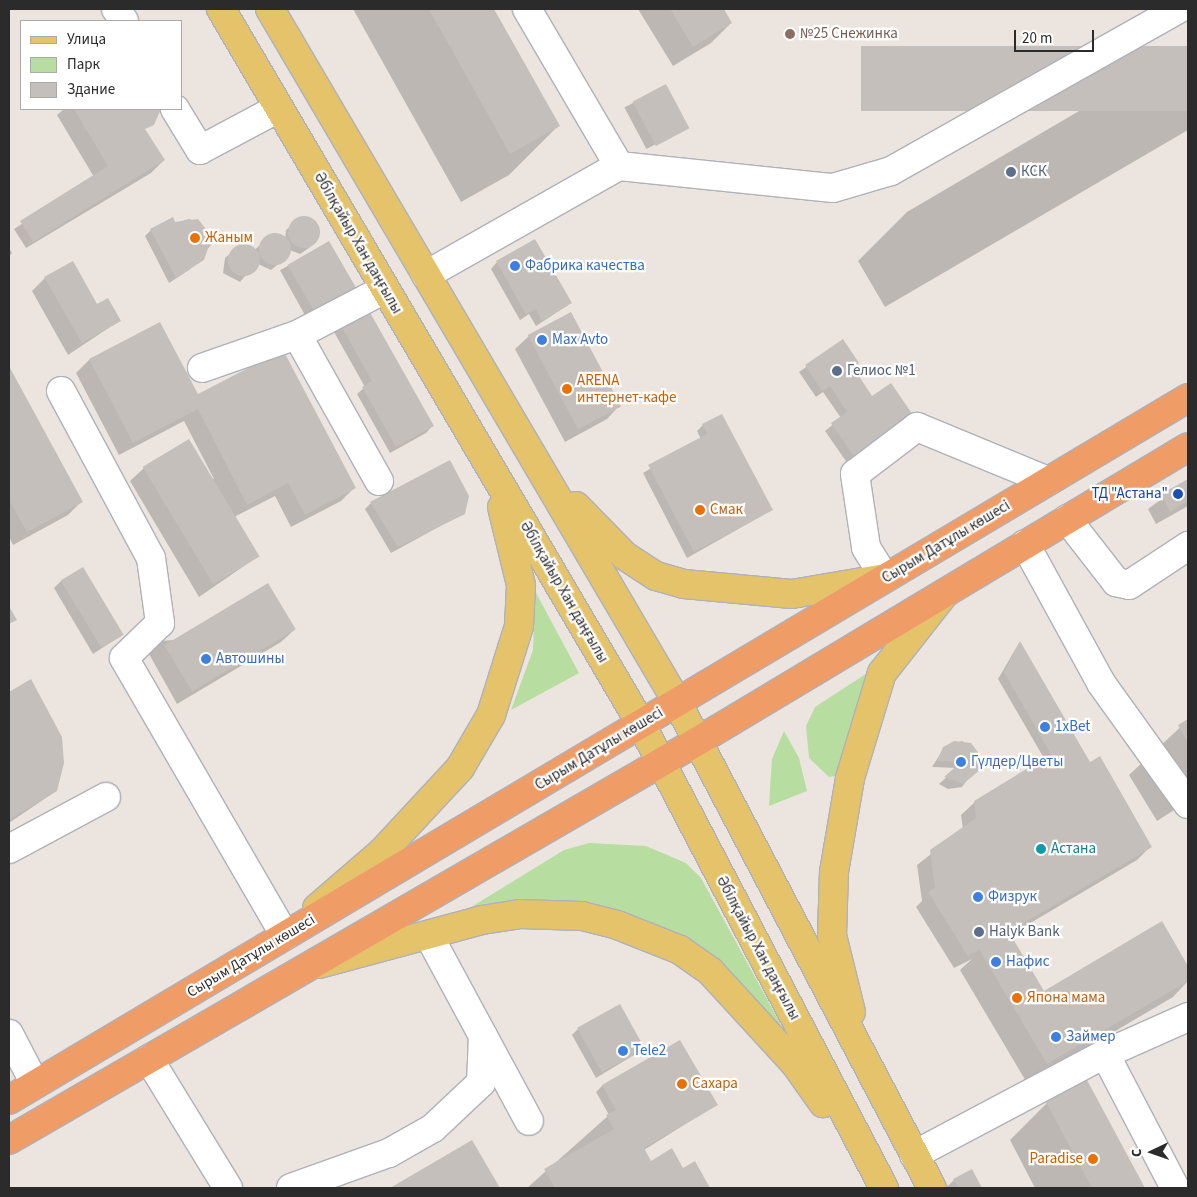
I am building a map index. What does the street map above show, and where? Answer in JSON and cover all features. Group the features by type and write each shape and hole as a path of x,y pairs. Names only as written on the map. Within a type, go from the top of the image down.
{"highway":[{"name":"Сырым Датұлы көшесі","path":"9,1100 1188,398"},
{"path":"9,1140 698,741 1188,447"}],"main road":[{"name":"Әбілқайыр Хан даңғылы","path":"221,9 641,724 881,1184"},
{"path":"270,9 677,702 932,1188"},
{"path":"524,442 595,529 656,576 757,594 832,589 885,578"},
{"path":"285,936 382,852 460,768 491,715 519,626 520,585 511,532 488,463"},
{"path":"860,1052 832,934 834,872 850,778 882,673 948,590"},
{"path":"304,968 429,936 482,920 550,913 617,925 680,950 710,972 796,1065 881,1184"}],"lane":[{"path":"116,9 123,20"},
{"path":"527,9 619,166"},
{"path":"426,274 619,166 833,188 891,171 1179,9"},
{"path":"176,110 200,150 279,108"},
{"path":"202,368 297,335 385,289"},
{"path":"297,335 379,481"},
{"path":"61,391 151,558 160,622 124,658 285,936"},
{"path":"885,578 866,547 855,474 917,427 1048,481"},
{"path":"1067,519 1116,582 1129,585 1188,546"},
{"path":"1025,544 1101,683 1188,804"},
{"path":"9,849 106,797"},
{"path":"429,936 529,1121"},
{"path":"914,1155 1105,1054 1188,1017"},
{"path":"9,1034 36,1084"},
{"path":"291,1188 388,1153 433,1128 480,1083 483,1036"},
{"path":"1105,1054 1175,1188"},
{"path":"148,1059 228,1188"}],"green space":[{"path":"535,591 579,673 511,710 533,650"},
{"path":"872,670 838,776 829,777 809,758 806,726 815,707"},
{"path":"784,731 799,758 807,791 769,806 772,759"},
{"path":"589,843 646,846 686,863 701,878 786,1034 720,964 603,910 552,901 463,912 564,850"}],"building":[{"path":"429,9 494,9 560,126 510,154"},
{"path":"670,9 724,9 732,23 693,47"},
{"path":"861,46 1188,46 1188,111 861,111"},
{"path":"666,84 689,128 656,146 632,102"},
{"path":"75,110 161,110 154,125 145,129 165,160 33,242 20,221 108,166"},
{"path":"304,216 310,217 315,221 319,226 319,238 315,243 310,247 304,248 298,247 293,243 289,238 288,232 289,226 293,221 298,217"},
{"path":"173,217 175,222 198,219 212,237 204,260 176,278 150,229"},
{"path":"275,233 286,238 291,249 286,260 275,265 264,260 259,249 264,238"},
{"path":"535,239 572,303 542,321 536,309 526,314 496,261"},
{"path":"329,241 357,289 315,313 287,265"},
{"path":"244,244 250,245 255,249 259,254 259,266 255,271 250,275 244,276 238,275 233,271 229,266 228,260 229,254 233,249 238,245"},
{"path":"73,261 97,304 108,298 121,321 82,343 44,277"},
{"path":"368,309 434,426 396,447 362,387 372,381 340,324"},
{"path":"571,312 621,406 578,429 528,335"},
{"path":"160,322 198,394 283,350 356,488 305,515 288,483 247,505 198,409 133,443 89,359"},
{"path":"843,339 859,363 853,367 872,396 891,383 915,418 855,458 831,423 847,412 830,386 822,391 805,365"},
{"path":"9,366 83,502 27,532 9,500"},
{"path":"722,414 773,510 694,552 648,465 707,434 702,424"},
{"path":"189,439 260,556 213,584 143,467"},
{"path":"450,460 469,496 465,514 398,547 370,502"},
{"path":"1188,479 1188,501 1170,512 1161,494"},
{"path":"83,567 124,635 101,648 61,580"},
{"path":"268,583 296,629 192,692 164,645"},
{"path":"9,606 17,620 9,624"},
{"name":"Астана","path":"1020,641 1090,762 1100,756 1152,847 1009,932 1044,991 1162,921 1188,966 1188,981 1047,1064 979,949 968,956 928,892 935,888 930,850 976,818 974,801 1051,754 1004,672"},
{"path":"31,679 62,737 64,763 57,791 9,820 9,692"},
{"path":"1188,719 1188,743 1178,725"},
{"path":"954,741 971,743 980,755 980,770 963,784 944,777 961,762 937,761 943,747"},
{"path":"620,1004 645,1049 602,1072 577,1028"},
{"path":"680,1040 718,1105 644,1148 651,1161 672,1148 683,1168 695,1161 710,1188 555,1188 544,1169 614,1129 606,1115 616,1110 602,1085"},
{"path":"1087,1080 1145,1188 1092,1188 1046,1102"},
{"path":"472,1140 500,1188 390,1188"},
{"path":"972,1169 982,1188 958,1188 953,1179"}],"place":[{"name":"№25 Снежинка","path":"790,34"},
{"name":"КСК","path":"1011,172"},
{"name":"Жаным","path":"195,238"},
{"name":"Фабрика качества","path":"515,266"},
{"name":"Max Avto","path":"542,340"},
{"name":"Гелиос №1","path":"837,371"},
{"name":"ARENA интернет-кафе","path":"567,389"},
{"name":"ТД \"Астана\"","path":"1178,494"},
{"name":"Смак","path":"700,510"},
{"name":"Автошины","path":"206,659"},
{"name":"1xBet","path":"1045,727"},
{"name":"Гүлдер/Цветы","path":"961,762"},
{"name":"Астана","path":"1041,849"},
{"name":"Физрук","path":"978,897"},
{"name":"Halyk Bank","path":"979,932"},
{"name":"Нафис","path":"996,962"},
{"name":"Япона мама","path":"1017,998"},
{"name":"Займер","path":"1056,1037"},
{"name":"Tele2","path":"623,1051"},
{"name":"Сахара","path":"682,1084"},
{"name":"Paradise","path":"1093,1159"}]}
